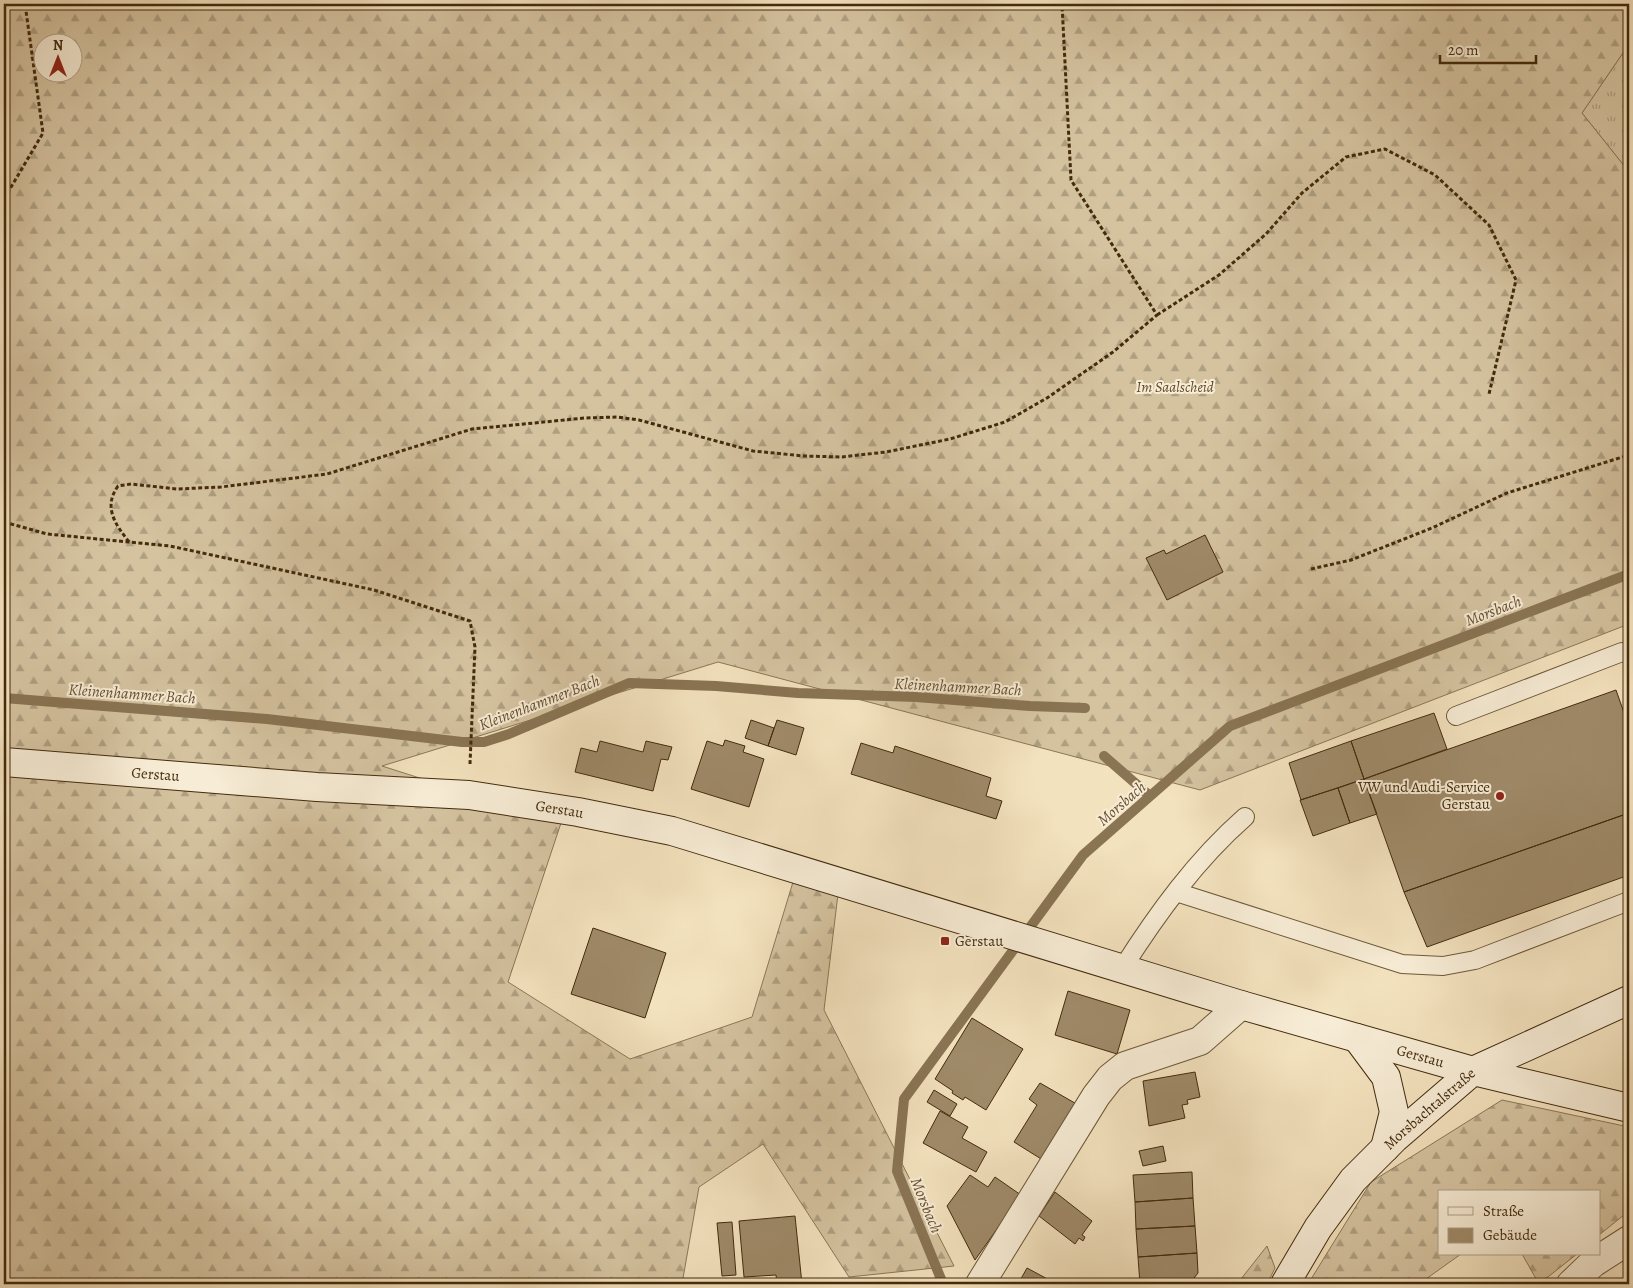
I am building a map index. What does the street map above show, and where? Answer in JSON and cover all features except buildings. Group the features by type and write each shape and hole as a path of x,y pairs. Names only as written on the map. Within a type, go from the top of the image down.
{"main road":[{"name":"Gerstau","path":"4,762 32,766 318,787 469,795 540,805 672,831 1241,1005 1473,1071 1629,1108"},
{"name":"Morsbachtalstraße","path":"1284,1284 1318,1228 1354,1180 1385,1148 1473,1071 1629,1000"},
{"path":"980,1284 1096,1096 1110,1078 1125,1066 1200,1041 1241,1005"},
{"path":"1357,1038 1386,1077 1394,1112 1385,1148"},
{"path":"1571,1284 1593,1263 1629,1240"}],"lane":[{"path":"1456,716 1622,652 1629,654"},
{"path":"1122,969 1153,920 1220,839 1245,817"},
{"path":"1176,892 1402,964 1429,966 1443,966 1475,960 1629,901"}],"path":[{"path":"4,199 43,133 26,4"},
{"path":"1062,4 1071,180 1157,315"},
{"path":"129,542 111,514 113,493 118,486 130,484 177,489 221,487 326,474 472,429 585,418 618,417 639,420 753,450 842,458 950,439 1005,422 1047,398 1113,352 1157,315 1219,275 1266,234 1302,193 1346,157 1385,149 1435,176 1489,225 1516,280 1489,394"},
{"path":"1312,569 1351,560 1432,528 1507,493 1629,455"},
{"path":"4,522 47,534 170,546 374,590 470,622 475,647 471,750"}],"green space":[{"name":"Im Saalscheid","path":"4,4 1629,4 1629,44 1582,113 1629,172 1629,624 1200,790 718,662 382,766 561,823 508,982 630,1059 752,1017 793,882 838,894 824,1010 954,1266 849,1277 763,1144 699,1187 682,1284 4,1284"},
{"path":"1629,44 1629,172 1582,113"},
{"path":"1502,1100 1629,1127 1629,1211 1600,1234 1600,1190 1438,1190 1438,1256 1458,1256 1419,1284 1308,1284 1371,1182"},
{"path":"1267,1246 1275,1268 1267,1284 1237,1284"},
{"path":"1523,1256 1574,1256 1539,1284"}],"waterway":[{"name":"Morsbach","path":"943,1284 897,1171 904,1099 1083,855 1230,726 1629,574"},
{"name":"Kleinenhammer Bach","path":"4,698 267,719 462,742 484,742 509,734 629,683 716,686 798,693 916,697 1030,706 1085,708"},
{"name":"Kleinenhammer Bach","path":"1104,756 1150,796"}],"place":[{"name":"VW und Audi-Service Gerstau","path":"1500,796"},
{"name":"Gerstau","path":"945,941"}]}
